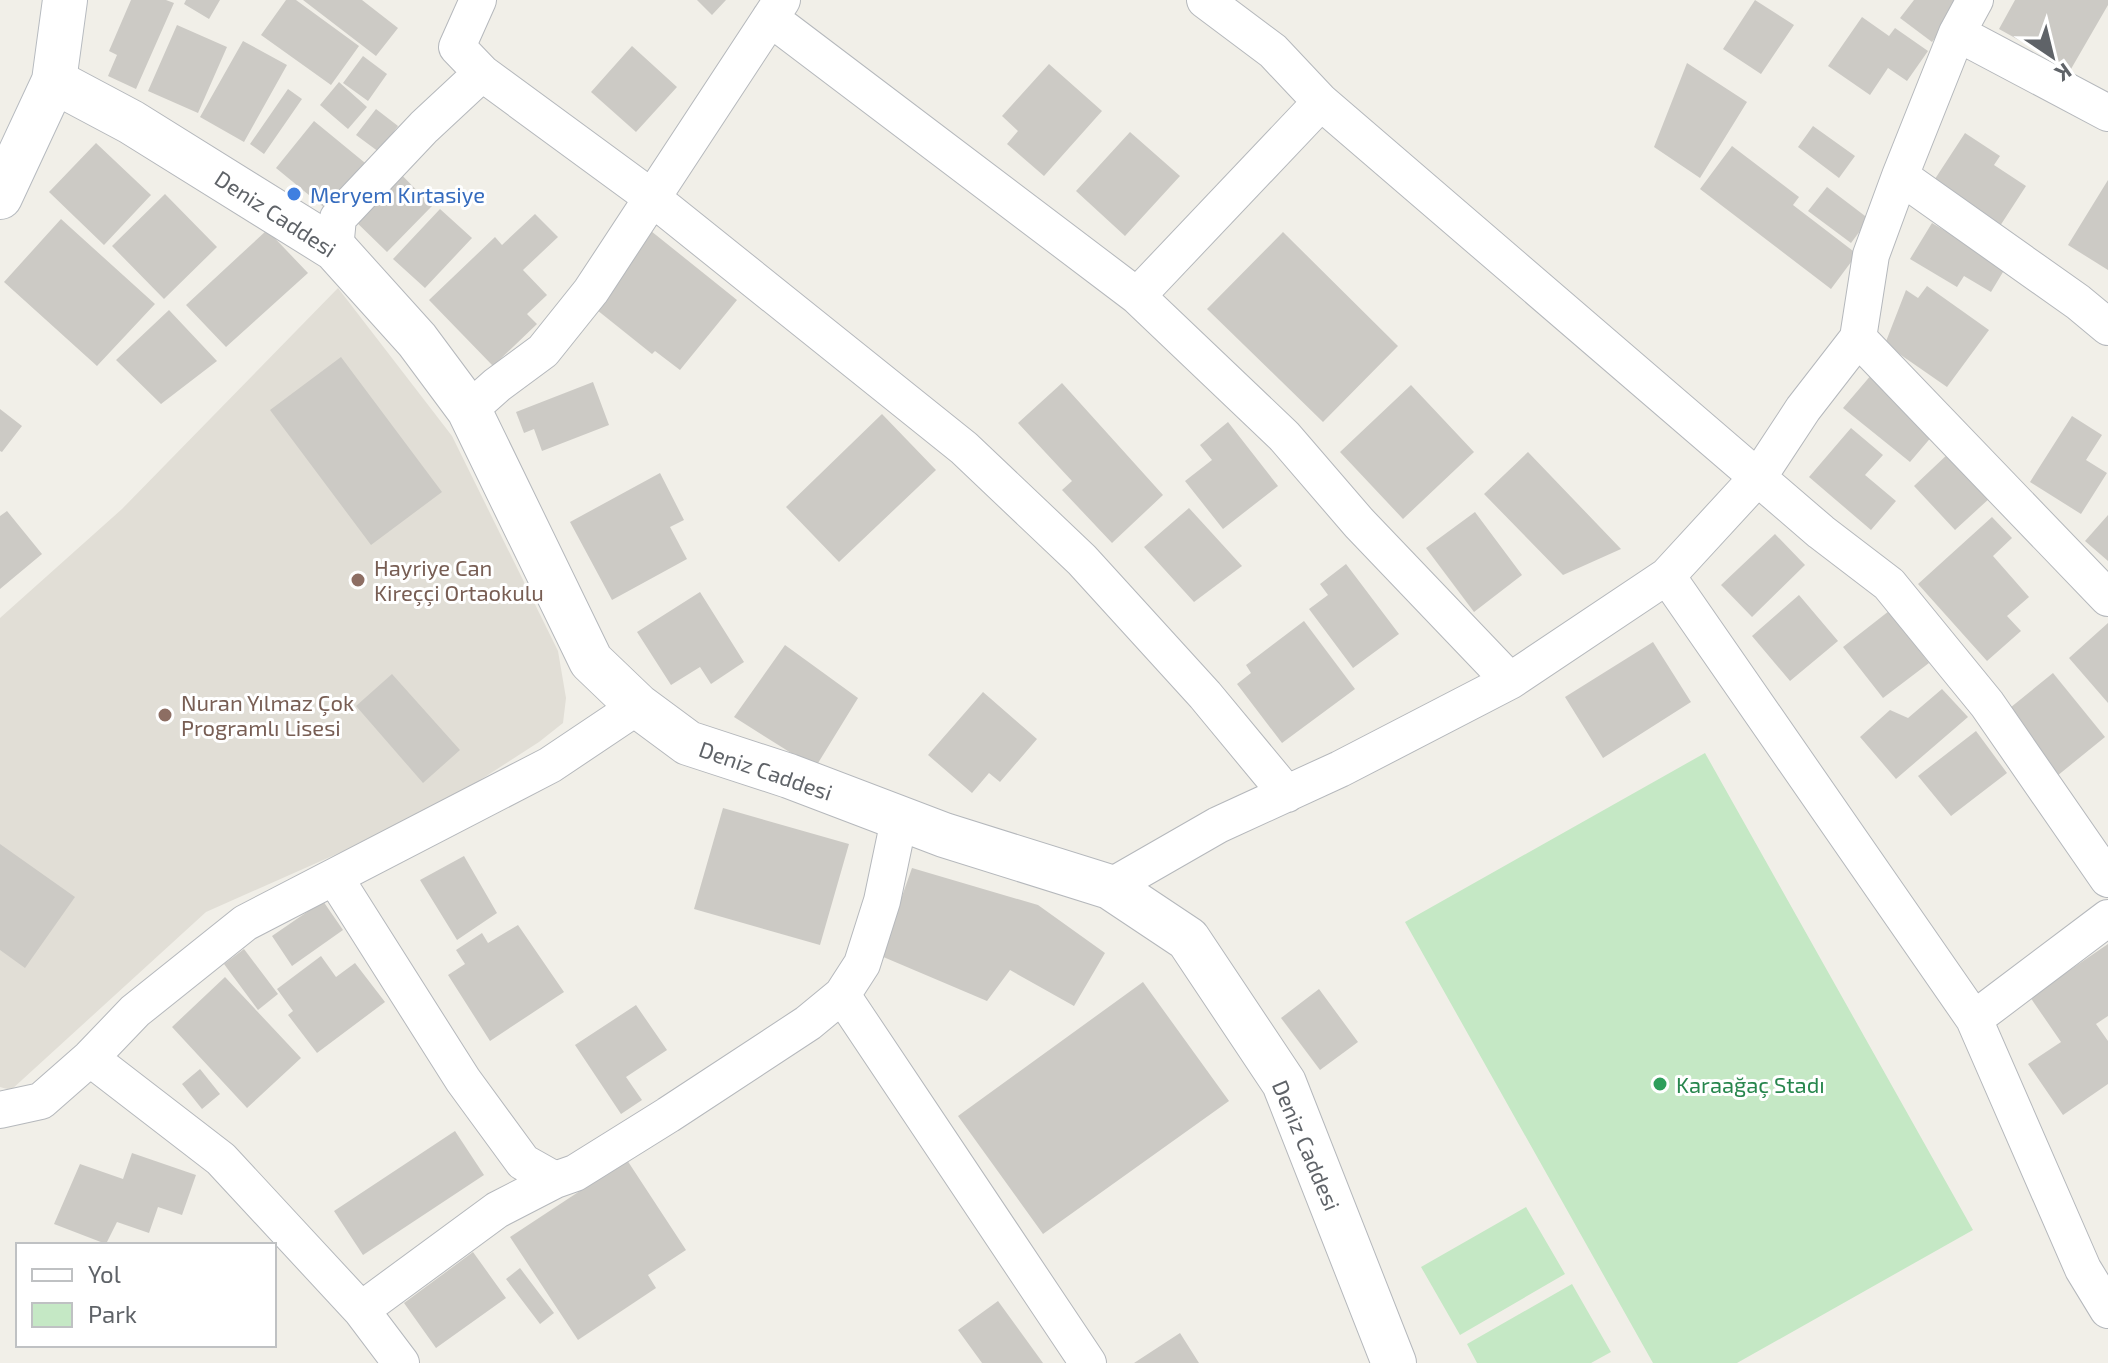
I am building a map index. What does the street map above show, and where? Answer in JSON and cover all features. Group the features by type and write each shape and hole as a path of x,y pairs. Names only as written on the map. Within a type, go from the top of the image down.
{"street":[{"path":"0,197 54,81 65,0"},
{"path":"478,0 457,47 482,73 651,197 964,448 1082,560 1205,695 1287,794"},
{"path":"1205,0 1273,51 1321,102 1821,532 1889,584 1987,704 2108,879"},
{"path":"1110,887 1218,825 1287,794 1510,681 1667,576 1759,476 1803,409 1858,338 1871,255 1957,33 1975,0"},
{"path":"469,410 543,351 591,291 776,9 1137,296 1284,436 1359,523 1510,681"},
{"path":"1957,33 2108,113"},
{"path":"335,249 338,218 424,127 482,73"},
{"name":"Deniz Caddesi","path":"54,81 131,122 335,249 417,340 469,410 591,661 638,706 688,743 789,776 899,820 1110,887 1188,939 1284,1083 1394,1363"},
{"path":"1137,296 1321,102"},
{"path":"1900,176 2078,302 2108,327"},
{"path":"1858,338 2108,598"},
{"path":"1667,576 1974,1019 2083,1269 2108,1310"},
{"path":"0,1110 41,1101 90,1058 135,1011 245,923 550,765 638,706"},
{"path":"361,1310 497,1210 575,1173 808,1023 842,995 862,964 882,901 899,820"},
{"path":"335,878 463,1080 523,1162 555,1180"},
{"path":"1974,1019 2108,918"},
{"path":"842,995 1088,1363"},
{"path":"90,1058 221,1159 361,1310 401,1363"}],"shaded area":[{"path":"338,288 452,436 558,651 566,698 563,723 429,813 206,912 11,1090 0,1087 0,618 122,509"}],"green space":[{"path":"1705,753 1973,1230 1737,1363 1653,1363 1405,922"},
{"path":"1526,1207 1565,1274 1460,1335 1421,1267"},
{"path":"1572,1284 1611,1352 1591,1363 1477,1363 1467,1344"}],"building":[{"path":"131,0 166,0 174,3 136,89 108,76 117,55 109,51"},
{"path":"186,0 220,0 209,19 184,4"},
{"path":"286,0 296,0 359,46 331,85 261,35"},
{"path":"303,0 362,0 398,28 376,56"},
{"path":"697,0 726,0 712,15"},
{"path":"1755,0 1794,25 1761,74 1723,49"},
{"path":"1914,0 1965,0 1932,42 1900,18"},
{"path":"2015,0 2108,0 2108,5 2071,69 1999,29"},
{"path":"1862,17 1889,36 1895,28 1928,51 1907,81 1888,68 1870,95 1828,66"},
{"path":"177,25 227,47 198,113 148,91"},
{"path":"243,41 287,65 244,142 200,117"},
{"path":"632,46 677,87 636,132 591,92"},
{"path":"363,56 387,74 368,101 343,83"},
{"path":"1687,63 1747,102 1700,178 1654,147"},
{"path":"1049,64 1102,111 1044,176 1007,144 1018,131 1002,116"},
{"path":"339,82 367,107 348,129 320,105"},
{"path":"288,89 302,99 264,154 250,144"},
{"path":"376,109 398,126 379,152 356,135"},
{"path":"314,121 370,167 332,214 276,168"},
{"path":"1813,126 1855,156 1839,178 1798,147"},
{"path":"1130,132 1180,176 1125,236 1076,191"},
{"path":"1965,133 2000,156 1994,165 2026,186 2000,226 1933,182"},
{"path":"96,143 151,195 104,245 49,192"},
{"path":"1732,146 1799,197 1793,205 1857,254 1831,289 1700,189"},
{"path":"393,166 432,206 387,252 349,215"},
{"path":"2108,180 2108,270 2068,245"},
{"path":"1827,187 1869,219 1851,243 1808,211"},
{"path":"165,194 217,247 164,299 112,246"},
{"path":"440,209 472,238 425,288 393,259"},
{"path":"535,214 558,237 523,270 547,295 527,314 537,324 493,366 429,300 495,237 502,245"},
{"path":"61,219 155,304 97,366 4,282"},
{"path":"1932,223 2006,267 1991,292 1964,276 1957,287 1910,259"},
{"path":"267,230 308,273 226,347 186,305"},
{"path":"651,231 737,300 680,370 655,351 652,354 592,306"},
{"path":"1283,232 1398,346 1323,422 1207,309"},
{"path":"1927,286 1989,330 1947,387 1885,344 1906,290 1918,298"},
{"path":"169,310 217,361 161,404 116,360"},
{"path":"341,357 442,492 371,545 270,410"},
{"path":"1872,374 1939,428 1910,462 1843,408"},
{"path":"593,382 609,425 542,451 534,429 524,433 516,412"},
{"path":"1062,383 1163,495 1112,543 1062,490 1072,481 1018,423"},
{"path":"1411,385 1474,452 1403,519 1340,452"},
{"path":"0,409 22,426 2,452 0,451"},
{"path":"882,414 936,470 839,562 786,507"},
{"path":"2072,416 2102,435 2086,460 2107,473 2081,514 2030,482"},
{"path":"1228,422 1278,486 1223,529 1185,481 1212,460 1200,445"},
{"path":"1851,428 1883,455 1865,475 1896,501 1871,530 1809,477"},
{"path":"1528,452 1621,549 1563,575 1484,494"},
{"path":"1950,452 1991,497 1955,530 1914,486"},
{"path":"660,473 684,520 670,527 687,559 612,600 570,522"},
{"path":"1189,508 1242,566 1194,602 1144,547"},
{"path":"7,511 42,554 0,589 0,516"},
{"path":"1475,512 1522,575 1474,612 1426,548"},
{"path":"2108,515 2108,561 2085,541"},
{"path":"1992,517 2012,538 1993,556 2029,597 2007,616 2021,631 1987,661 1918,584"},
{"path":"1775,534 1805,565 1752,617 1721,585"},
{"path":"1346,564 1399,634 1353,668 1309,609 1328,595 1320,584"},
{"path":"700,592 744,662 711,684 700,667 671,685 637,632"},
{"path":"1799,595 1838,641 1790,681 1752,636"},
{"path":"1889,611 1929,663 1883,698 1843,647"},
{"path":"1304,621 1355,689 1282,743 1237,684 1251,673 1246,665"},
{"path":"2108,623 2108,703 2069,658"},
{"path":"1653,642 1691,702 1603,758 1565,697"},
{"path":"785,645 858,698 815,768 734,717"},
{"path":"2053,673 2105,737 2057,776 2005,712"},
{"path":"392,674 460,750 423,783 356,706"},
{"path":"1942,689 1968,717 1896,779 1860,737 1890,710 1908,718"},
{"path":"983,692 1037,739 1000,782 989,773 972,793 928,755"},
{"path":"1976,731 2007,773 1951,816 1918,776"},
{"path":"723,808 849,844 820,945 694,909"},
{"path":"0,844 75,897 25,968 0,950"},
{"path":"464,856 497,913 457,940 420,880"},
{"path":"912,868 1038,905 1105,953 1074,1006 1010,970 987,1001 881,956"},
{"path":"323,901 343,930 292,966 272,936"},
{"path":"518,925 564,992 490,1041 448,975 465,964 456,950 482,933 488,943"},
{"path":"2108,944 2108,1016 2096,1024 2108,1041 2108,1084 2063,1115 2028,1064 2061,1042 2030,997"},
{"path":"244,949 278,994 258,1010 224,964"},
{"path":"321,956 336,977 355,963 385,1002 317,1053 288,1015 293,1011 277,989"},
{"path":"225,977 301,1058 247,1108 172,1027"},
{"path":"1143,982 1229,1101 1043,1234 958,1116"},
{"path":"1319,989 1358,1042 1320,1070 1281,1018"},
{"path":"636,1005 667,1050 626,1077 642,1100 621,1114 575,1045"},
{"path":"200,1069 220,1094 202,1109 182,1084"},
{"path":"455,1131 484,1175 363,1255 334,1211"},
{"path":"132,1153 196,1175 182,1215 158,1207 149,1233 117,1222 106,1243 103,1243 54,1224 80,1164 123,1179"},
{"path":"627,1160 686,1250 648,1275 656,1288 578,1340 510,1237"},
{"path":"473,1252 506,1298 436,1348 404,1303"},
{"path":"520,1268 554,1313 540,1324 506,1279"},
{"path":"998,1301 1043,1363 982,1363 958,1330"},
{"path":"1180,1333 1199,1363 1134,1363"}],"place":[{"name":"Meryem Kırtasiye","path":"294,194"},
{"name":"Hayriye Can Kireççi Ortaokulu","path":"358,580"},
{"name":"Nuran Yılmaz Çok Programlı Lisesi","path":"165,715"},
{"name":"Karaağaç Stadı","path":"1660,1084"}]}
